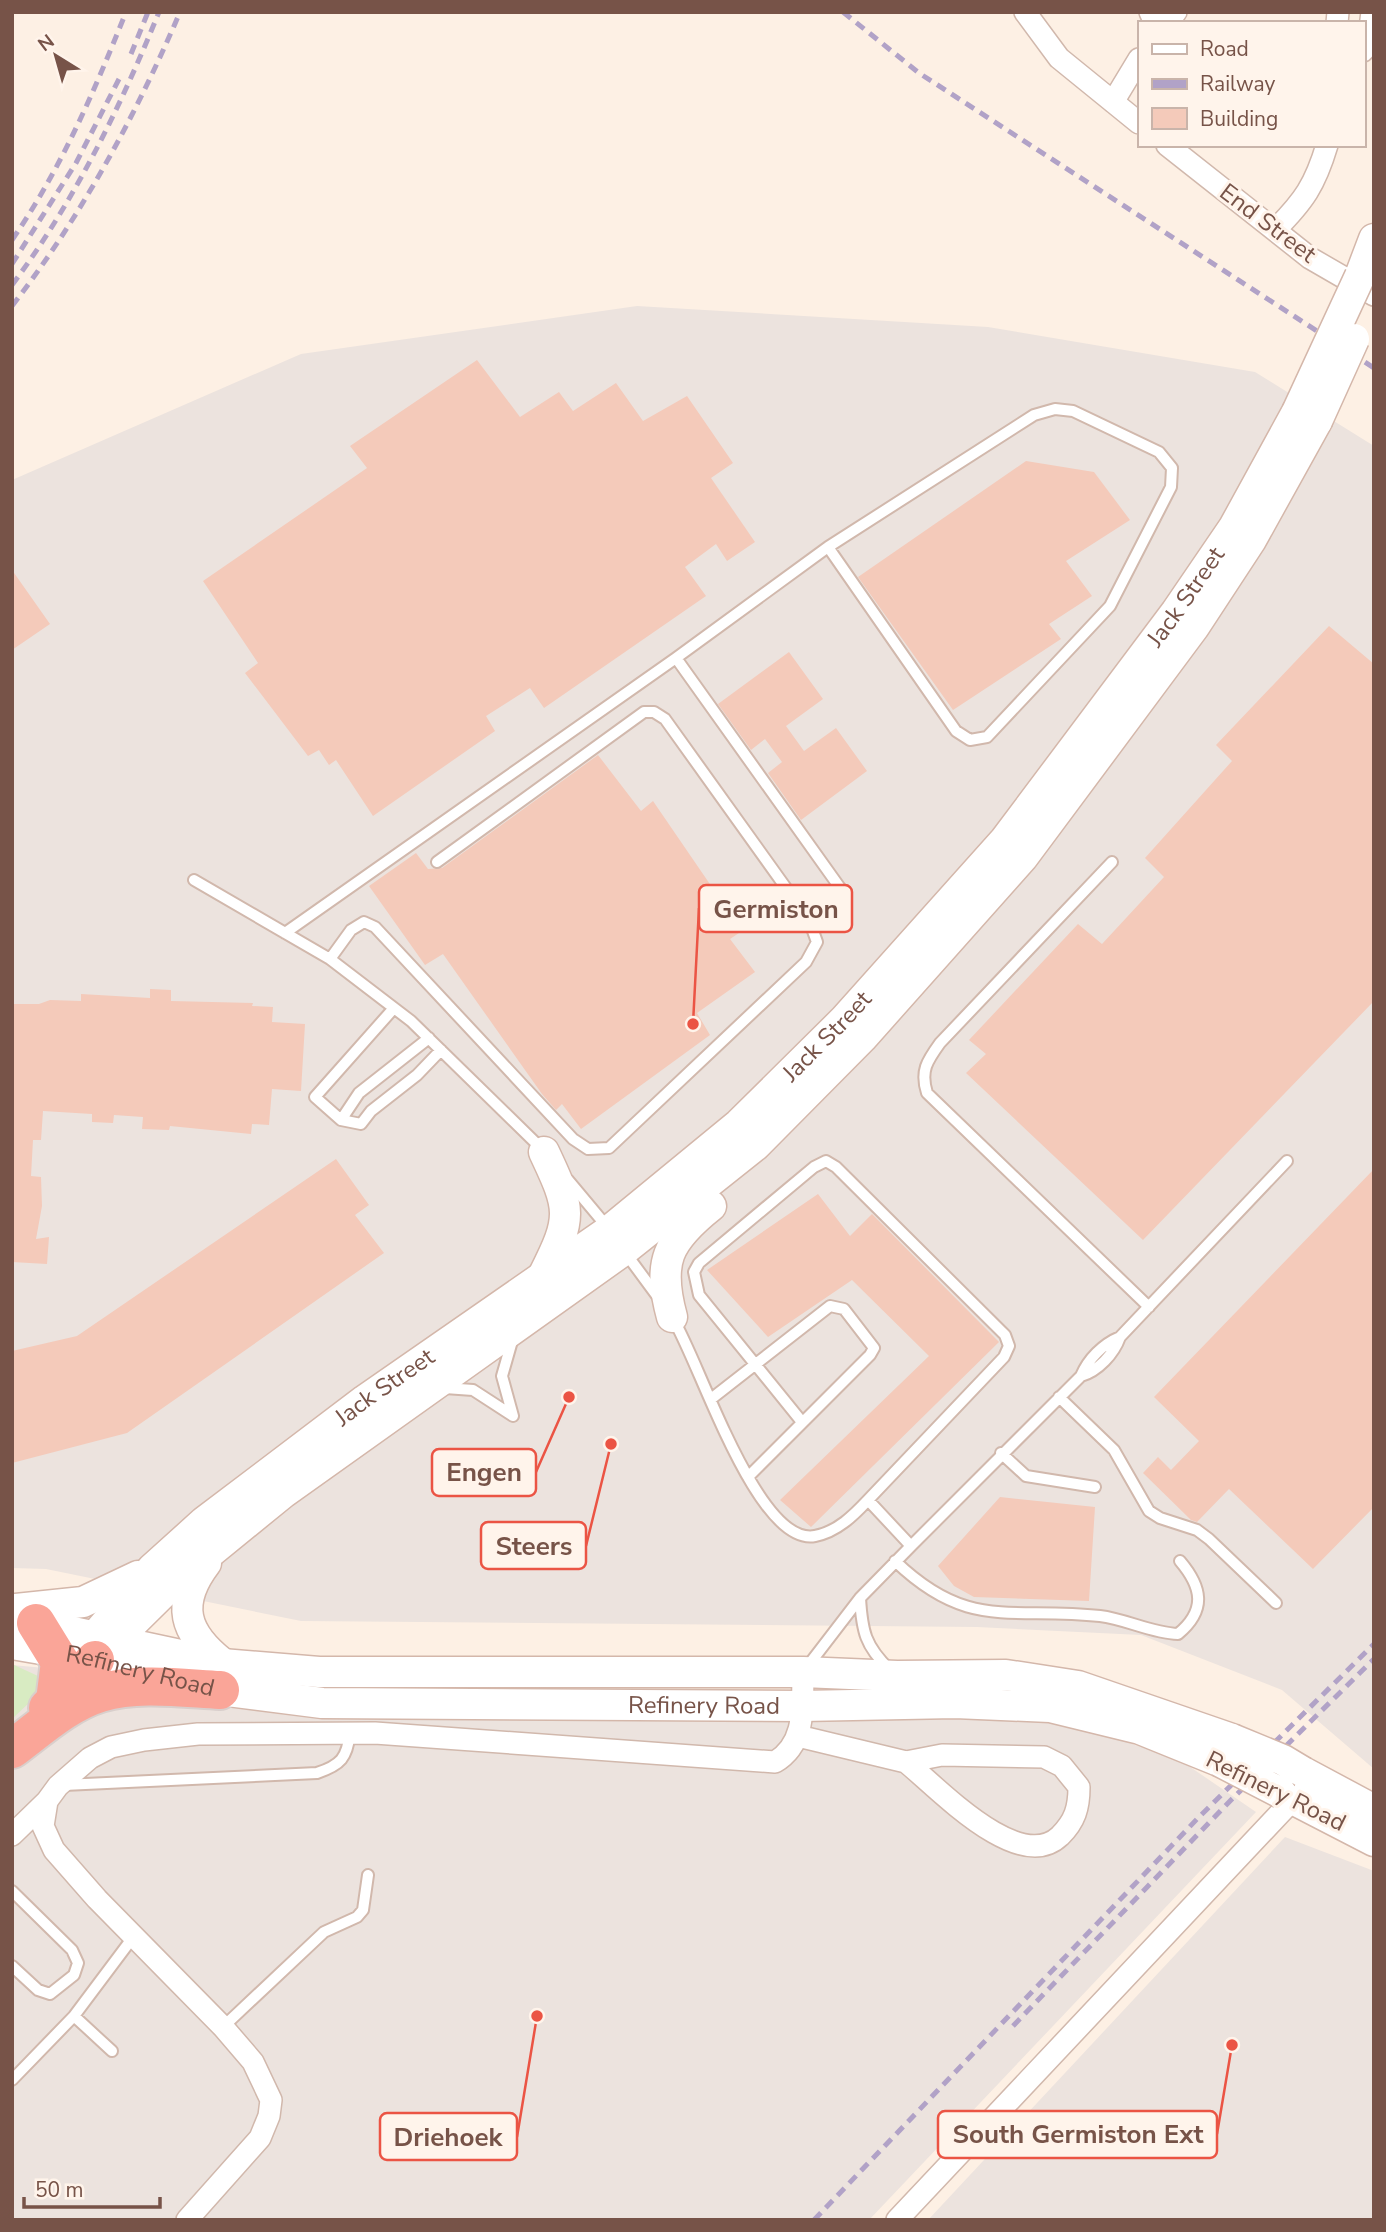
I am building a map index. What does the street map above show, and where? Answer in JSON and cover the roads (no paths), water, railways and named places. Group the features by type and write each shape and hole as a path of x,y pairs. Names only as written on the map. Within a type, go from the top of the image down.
{"highway":[{"path":"12,1747 55,1701 57,1638"},
{"path":"12,1747 71,1706 99,1693 221,1677"}],"main road":[{"name":"Jack Street","path":"57,1638 152,1569 264,1475 543,1277 617,1240 755,1145 941,952 1023,857 1194,627 1307,417 1349,353 1369,286 1374,239"},
{"name":"Jack Street","path":"57,1638 176,1581 225,1538 527,1319 617,1240 844,1020 933,924 1005,840 1176,612 1242,534"},
{"path":"672,1317 665,1278 667,1254 674,1240 753,1170 803,1097"},
{"path":"543,1277 563,1237 567,1215 564,1192 544,1152"},
{"path":"221,1677 195,1639 186,1610 190,1591 200,1571 225,1538"},
{"path":"57,1638 83,1602 152,1569"},
{"name":"Refinery Road","path":"57,1638 322,1703 802,1706 955,1703 1050,1707 1075,1699"},
{"name":"Refinery Road","path":"221,1677 319,1672 803,1672 897,1676 1006,1675 1075,1699 1140,1730 1226,1750 1279,1758 1374,1810"},
{"name":"Refinery Road","path":"1226,1750 1287,1796 1374,1841"}],"street":[{"path":"1025,12 1059,58 1138,122"},
{"path":"1365,48 1368,44 1372,12"},
{"path":"1113,102 1138,61"},
{"name":"End Street","path":"1170,147 1310,258 1369,286"},
{"path":"1275,230 1305,200 1313,186 1326,147"},
{"path":"12,1835 90,1758 111,1748 144,1740 198,1734 350,1733 479,1738 775,1762 789,1754 798,1736 803,1672"},
{"path":"798,1736 906,1762 942,1755 1044,1757 1062,1766 1079,1787 1077,1815 1057,1838 1045,1846 1018,1846 986,1827 906,1762"},
{"path":"897,2220 1309,1774"},
{"path":"52,1793 43,1826 54,1850 223,2027 253,2062 271,2100 270,2116 260,2138 187,2220"}],"lane":[{"path":"285,933 676,658 828,547 1034,415 1055,409 1073,411 1159,452 1172,468 1171,487 1110,606 988,737 970,740 956,731 828,547"},
{"path":"676,658 843,891"},
{"path":"330,959 351,930 364,922 375,927 573,1139 588,1149 609,1148 806,962 817,942 809,920 664,719 653,712 644,712 437,862"},
{"path":"1112,862 940,1043 926,1061 922,1078 927,1093 1149,1307"},
{"path":"194,880 330,959 394,1008 441,1049 544,1152 617,1240 672,1317 762,1503 779,1521 803,1535 814,1536 848,1520 1004,1357 1009,1346 1005,1335 836,1167 826,1161 814,1167 699,1263 694,1272 699,1295 802,1422"},
{"path":"394,1008 316,1097 341,1120 361,1124 371,1111 417,1075 441,1049"},
{"path":"341,1120 359,1093 429,1038"},
{"path":"803,1672 860,1598 895,1560 1081,1376 1092,1373 1116,1348 1120,1338 1287,1161"},
{"path":"711,1399 830,1306 844,1310 874,1348 748,1476"},
{"path":"420,1394 436,1388 473,1390 513,1416 502,1377 504,1362 509,1345 527,1319"},
{"path":"1059,1397 1114,1450 1149,1511 1160,1518 1197,1530 1276,1603"},
{"path":"1001,1453 1026,1476 1095,1487"},
{"path":"868,1500 911,1546"},
{"path":"895,1560 946,1600 959,1604 999,1614 1099,1616 1178,1634 1189,1625 1199,1591 1197,1581 1180,1561"},
{"path":"860,1598 863,1633 877,1658 897,1676"},
{"path":"52,1793 317,1773 340,1763 347,1754 350,1733"},
{"path":"223,2027 324,1931 356,1917 363,1910 368,1875"},
{"path":"12,1891 72,1950 78,1963 74,1975 50,1994 38,1990 12,1966"},
{"path":"12,2080 74,2016 134,1936"},
{"path":"74,2016 112,2051"}],"railway":[{"path":"12,240 61,158 126,12"},
{"path":"131,54 148,12"},
{"path":"12,285 56,221 94,153 112,119 159,12"},
{"path":"12,306 84,201 126,127 180,12"},
{"path":"843,12 919,73 1374,368"},
{"path":"12,264 76,163 119,79"},
{"path":"814,2220 1198,1818 1374,1644"},
{"path":"1013,2026 1231,1800 1374,1659"}],"place":[{"name":"Germiston","path":"693,1024"},
{"name":"Engen","path":"569,1397"},
{"name":"Steers","path":"611,1444"},
{"name":"Driehoek","path":"537,2016"},
{"name":"South Germiston Ext","path":"1232,2045"}]}
